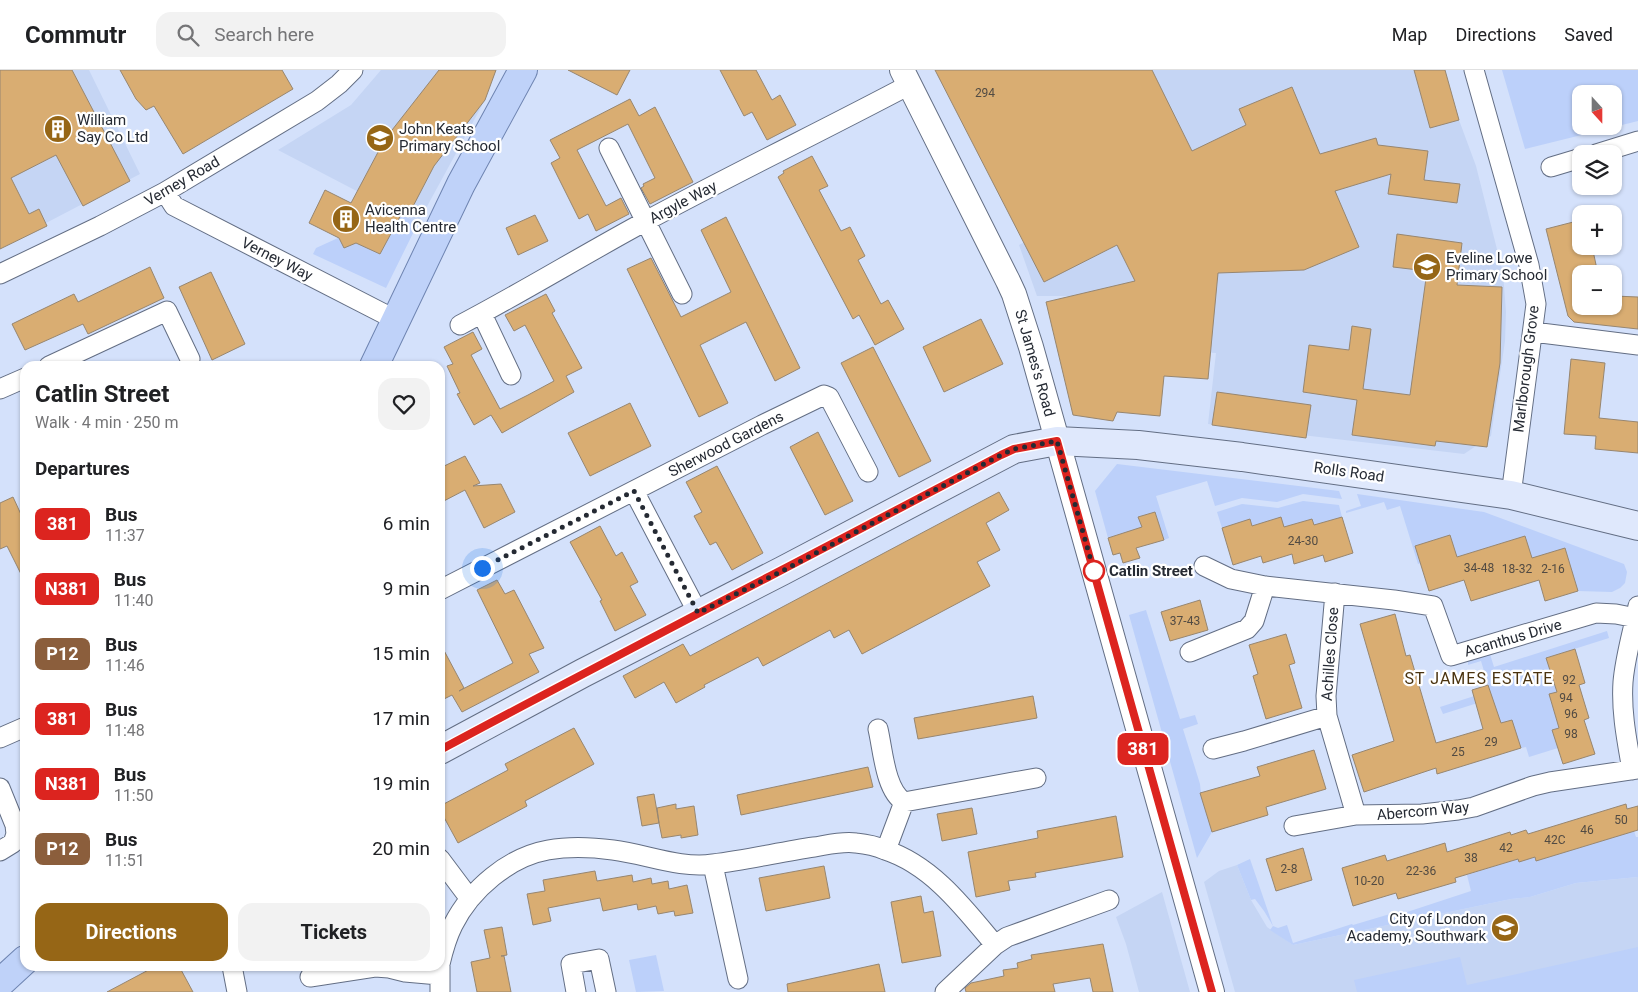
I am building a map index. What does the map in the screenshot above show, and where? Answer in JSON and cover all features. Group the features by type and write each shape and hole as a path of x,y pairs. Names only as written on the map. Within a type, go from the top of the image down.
{"main road":[{"path":"376,361 461,184 524,70"},
{"path":"445,747 1007,452 1057,441"},
{"name":"Rolls Road","path":"1057,441 1138,445 1232,456 1511,495 1638,526"},
{"path":"0,983 20,965"}],"street":[{"name":"Verney Road","path":"0,274 100,226 165,192 317,101 340,84 353,70"},
{"name":"Marlborough Grove","path":"1474,70 1529,266 1536,304 1511,495"},
{"name":"Argyle Way","path":"460,326 646,221 795,142 846,118 906,77"},
{"name":"St James's Road","path":"906,77 1014,294 1031,346 1212,992"},
{"path":"1622,146 1638,141"},
{"path":"609,148 682,294"},
{"path":"1551,167 1572,161"},
{"name":"Verney Way","path":"165,192 174,206 396,320"},
{"path":"60,361 167,311 190,359"},
{"path":"482,314 511,375"},
{"path":"1533,332 1638,345"},
{"path":"0,390 20,380"},
{"name":"Sherwood Gardens","path":"445,587 762,425 824,396 829,396 868,472"},
{"path":"634,491 698,613"},
{"name":"Achilles Close","path":"1204,566 1231,579 1265,586 1394,600"},
{"path":"1190,652 1247,630 1254,621 1265,586"},
{"name":"Achilles Close","path":"1334,593 1326,696 1327,716 1356,815"},
{"name":"Acanthus Drive","path":"1394,600 1433,606 1451,656 1596,613 1637,612 1623,682 1624,719 1635,770"},
{"name":"Achilles Close","path":"1213,749 1327,716"},
{"path":"0,738 20,729"},
{"path":"878,729 890,785 898,798 904,802 1036,778"},
{"name":"Abercorn Way","path":"1294,826 1356,815 1422,814 1458,810 1474,807 1533,786 1550,782 1635,770"},
{"path":"0,788 16,830 13,843 0,851"},
{"path":"886,850 904,802"},
{"path":"445,955 453,924 470,899 499,872 531,855 554,849 580,846 613,850 691,865 713,864 802,848 854,842 886,850 914,863 936,880 995,945"},
{"path":"713,864 738,979"},
{"path":"445,866 470,899"},
{"path":"945,992 995,945 1016,933 1109,900"},
{"path":"576,992 570,964 599,959 606,992"},
{"path":"233,971 237,992"},
{"path":"310,977 349,971"},
{"path":"401,971 440,974"}],"shaded area":[{"path":"0,70 89,70 140,174 0,247"},
{"name":"John Keats Primary School","path":"381,70 496,70 485,100 418,223 278,150 351,105"},
{"path":"1103,70 1445,70 1459,120 1476,166 1503,273 1506,312 1505,341 1491,436 1464,454 1208,424 1216,353 1186,351 1115,296 1037,296 1019,245 1081,212"},
{"path":"1502,70 1638,70 1638,121 1622,125 1622,85 1572,85 1572,135 1582,135 1525,149"},
{"path":"380,203 418,223 386,288 313,254 316,248 338,238 344,245 349,246 355,242 380,254 395,225"},
{"path":"1117,464 1339,491 1342,499 1303,494 1277,502 1242,498 1215,506 1207,481 1156,496 1169,538 1164,540 1155,512 1139,517 1142,528 1108,538 1095,491"},
{"path":"1357,494 1484,512 1624,564 1627,572 1625,583 1612,592 1578,591 1532,558 1525,536 1457,557 1450,535 1415,546 1421,563 1418,564 1400,506 1387,510 1384,502 1346,513 1346,511 1361,506"},
{"path":"1303,501 1339,505 1342,517 1314,525 1312,519 1284,527 1280,518 1252,526 1250,519 1222,528 1217,512 1242,504 1278,508"},
{"path":"1146,610 1180,719 1195,715 1198,724 1183,729 1212,832 1197,858 1129,615"},
{"path":"1607,631 1609,638 1546,658 1557,692 1549,694 1559,728 1552,730 1558,748 1529,757 1526,747 1521,748 1512,720 1495,725 1487,700 1443,714 1440,707 1490,691 1481,661 1468,665 1468,660 1489,651 1494,667"},
{"path":"1634,831 1636,837 1638,837 1638,877 1576,883 1530,897 1511,899 1293,945 1270,930 1273,926 1278,928 1287,925 1293,943 1400,911 1401,914 1471,891 1467,875 1518,859 1535,857 1536,861"},
{"path":"1250,859 1273,926 1255,899 1251,900 1237,865"},
{"name":"City of London Academy, Southwark","path":"1237,865 1251,900 1267,927 1293,945 1511,899 1530,897 1576,883 1638,877 1638,992 1235,992 1204,882 1219,871"},
{"path":"1162,892 1190,992 1139,992 1126,944 1116,917"},
{"path":"1638,947 1638,992 1357,992 1354,980 1460,957 1467,985"},
{"path":"656,955 664,991 636,992 629,960"}],"building":[{"name":"William Say Co Ltd","path":"0,70 72,70 130,181 83,206 56,155 11,178 29,214 39,209 47,226 0,249"},
{"path":"120,70 282,70 293,89 183,154 154,106 146,110 136,99"},
{"path":"439,70 496,70 485,100 434,166 408,216 402,213 380,254 356,243 344,248 339,238 309,223 325,190 351,203 385,139"},
{"path":"568,70 630,70 617,95"},
{"path":"720,70 756,70 772,100 780,95 796,125 767,140 752,112 744,116"},
{"path":"935,70 1152,70 1192,151 1246,125 1239,109 1292,87 1320,154 1376,138 1378,145 1428,151 1424,180 1460,184 1457,203 1388,194 1391,174 1335,191 1359,247 1304,270 1218,273 1208,379 1164,376 1160,416 1117,412 1113,421 1073,415 1046,302 1135,281 1117,245 1044,282"},
{"path":"1414,70 1445,70 1459,120 1430,128"},
{"path":"630,99 639,116 655,107 693,182 650,204 641,188 644,186 643,184 655,178 628,124 577,150 606,206 621,198 629,214 596,231 588,214 579,219 551,163 560,158 550,140"},
{"path":"812,156 828,186 819,190 841,231 850,227 865,256 858,260 881,304 888,300 904,329 875,345 859,315 853,319 778,177 784,173 783,171"},
{"path":"535,215 548,241 518,255 506,228"},
{"path":"726,217 800,368 775,381 746,322 700,345 728,403 699,417 627,269 651,258 681,317 731,292 701,230"},
{"path":"1572,222 1572,255 1594,255 1596,265 1572,265 1572,315 1622,315 1622,296 1638,297 1638,329 1574,322 1568,316 1546,229"},
{"path":"1397,234 1462,243 1457,285 1502,287 1500,363 1487,447 1436,441 1435,446 1352,435 1357,400 1303,392 1309,345 1349,350 1352,326 1371,329 1363,389 1410,395 1427,271 1393,267"},
{"path":"150,267 164,298 88,334 83,324 25,350 12,324 74,294 78,302"},
{"path":"211,272 245,344 212,360 179,287"},
{"path":"546,294 555,311 552,313 582,368 566,376 574,392 502,433 491,415 474,425 457,394 460,393 447,366 453,364 444,347 473,332 482,349 471,355 500,409 528,395 554,381 525,325 514,331 505,315"},
{"path":"981,319 1003,364 944,392 923,347"},
{"path":"873,347 931,461 899,477 841,363"},
{"path":"1571,359 1605,363 1599,418 1638,422 1638,453 1595,449 1596,436 1564,434"},
{"path":"1217,392 1311,405 1306,438 1212,425"},
{"path":"630,403 651,446 590,476 568,433"},
{"path":"818,432 853,501 825,515 790,447"},
{"path":"465,456 480,483 473,486 501,484 515,512 484,528 465,490 445,500 445,466"},
{"path":"717,466 763,553 732,570 716,542 710,545 694,516 702,512 686,482"},
{"path":"999,492 1009,510 986,523 1000,550 977,562 990,586 862,654 849,630 834,638 830,630 763,666 758,657 704,685 705,687 676,703 664,682 635,698 623,676 683,644 690,656"},
{"path":"13,497 20,512 20,572 7,546 0,549 0,503"},
{"path":"1155,512 1164,540 1136,548 1140,558 1123,563 1120,553 1113,555 1108,538 1142,527 1138,517"},
{"path":"1281,517 1284,527 1312,519 1314,525 1342,517 1353,553 1325,562 1323,555 1294,564 1292,554 1263,563 1261,556 1233,565 1222,528 1250,519 1252,526"},
{"path":"600,526 616,556 622,552 638,582 630,586 646,615 615,631 600,601 602,600 570,542"},
{"path":"1450,535 1457,557 1525,536 1532,558 1565,548 1578,591 1545,601 1539,580 1471,601 1464,580 1429,591 1415,546"},
{"path":"497,580 505,594 514,590 544,648 529,654 539,672 462,712 452,695 445,698 445,652 464,688 459,691 513,663 477,590"},
{"path":"1200,600 1208,630 1170,641 1161,612"},
{"path":"1395,614 1406,656 1410,655 1436,743 1483,729 1472,690 1488,685 1501,723 1512,720 1521,748 1437,774 1436,768 1364,792 1352,755 1394,741 1360,624"},
{"path":"1286,634 1295,663 1289,665 1302,708 1266,719 1253,676 1258,674 1249,645"},
{"path":"1575,649 1585,683 1579,685 1589,718 1584,720 1595,754 1563,764 1552,730 1559,728 1549,694 1557,692 1546,658"},
{"path":"1033,696 1037,718 918,739 914,718"},
{"path":"574,728 594,764 525,801 527,806 458,843 445,819 445,803 508,770 505,764"},
{"path":"1314,750 1326,789 1266,807 1268,815 1212,832 1200,793 1260,776 1257,767"},
{"path":"868,767 873,787 741,815 737,795"},
{"path":"654,794 659,823 642,826 637,797"},
{"path":"676,804 676,809 694,806 698,835 681,838 681,835 662,838 657,808"},
{"path":"1626,804 1627,809 1638,806 1638,830 1536,861 1535,857 1519,862 1518,859 1455,878 1456,882 1398,899 1396,893 1353,906 1342,868 1385,855 1387,861 1445,843 1447,852 1510,832 1511,835 1526,830 1528,834"},
{"path":"972,808 977,834 942,841 937,814"},
{"path":"1116,816 1123,857 1035,873 1036,877 1008,881 1010,890 976,897 968,852 1038,838 1037,831"},
{"path":"1303,848 1312,880 1276,891 1266,859"},
{"path":"824,866 830,898 766,911 759,878"},
{"path":"595,871 597,881 632,875 633,882 651,878 652,884 668,881 669,889 687,885 693,913 675,916 674,911 658,914 656,906 638,910 637,904 603,911 600,898 548,908 551,921 533,925 527,894 545,891 543,880"},
{"path":"921,896 924,913 933,911 941,956 902,963 891,902"},
{"path":"502,927 507,955 501,956 504,956 511,992 477,992 471,962 490,958 484,930"},
{"path":"1103,944 1113,992 1093,992 1090,978 1053,984 1055,992 966,992 965,988 971,983 1004,976 1003,970 1018,968 1017,963 1032,959 1031,955"},
{"path":"879,964 885,992 788,992 787,984"},
{"path":"147,971 182,971 193,992 107,992"}],"bus line":[{"name":"381","path":"445,747 1001,455 1014,449 1057,441 1212,992"}],"place":[{"name":"William Say Co Ltd","path":"58,129"},
{"name":"John Keats Primary School","path":"380,138"},
{"name":"Avicenna Health Centre","path":"346,219"},
{"name":"Eveline Lowe Primary School","path":"1427,267"},
{"name":"Catlin Street","path":"1094,571"},
{"name":"City of London Academy, Southwark","path":"1505,928"}],"district":[{"name":"ST JAMES ESTATE","path":"1479,678"}],"route":[{"path":"482,568 634,491 698,613 782,571 1001,455 1014,449 1057,441 1094,571"}]}
